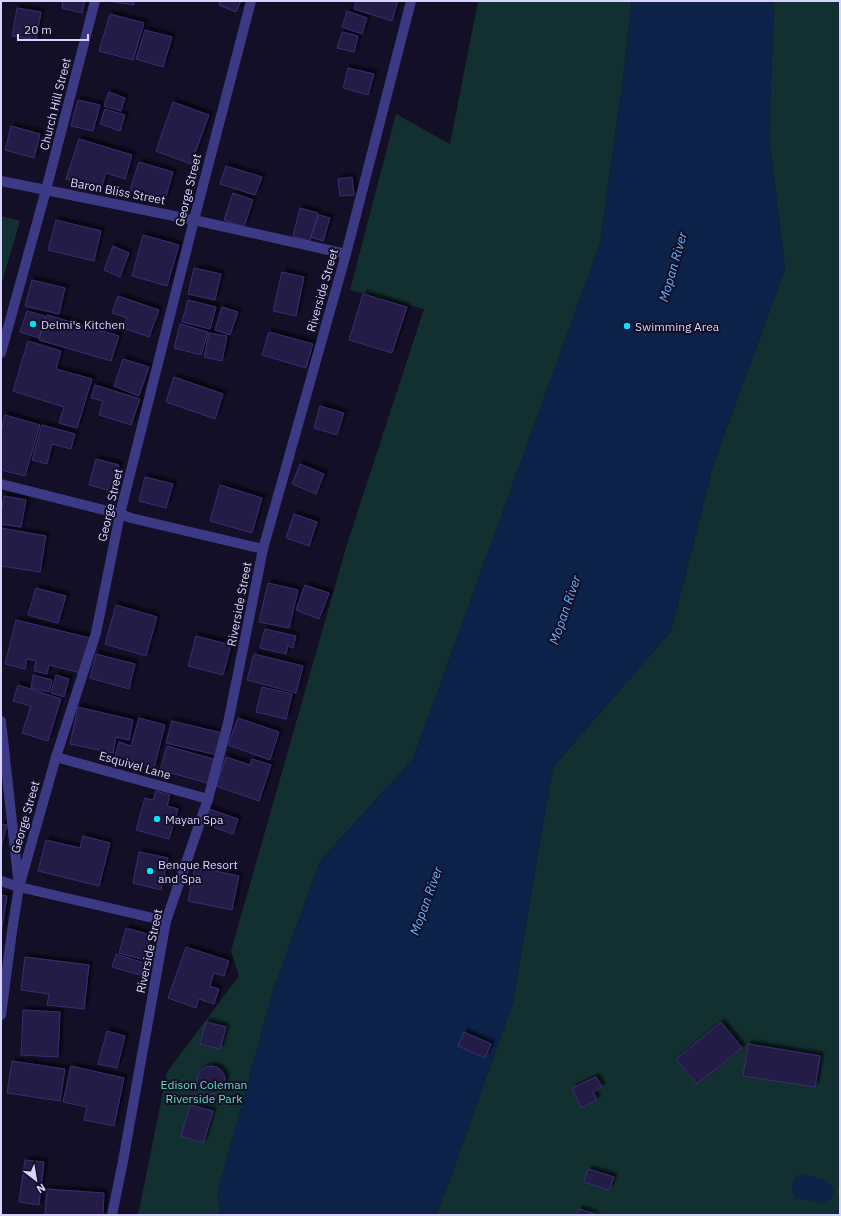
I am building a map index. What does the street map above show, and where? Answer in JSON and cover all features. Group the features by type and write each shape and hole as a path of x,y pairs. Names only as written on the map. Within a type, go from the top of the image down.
{"street":[{"name":"Church Hill Street","path":"1,353 46,190 95,1"},
{"name":"George Street","path":"1,1015 19,887 56,757 96,634 120,514 250,1"},
{"name":"Riverside Street","path":"112,1215 166,921 208,799 228,723 263,549 346,254 410,1"},
{"name":"Baron Bliss Street","path":"1,181 194,220 346,254"},
{"path":"1,484 120,514 130,518 263,549"},
{"path":"1,721 19,887"},
{"name":"Esquivel Lane","path":"56,757 208,799"},
{"path":"1,881 19,887 166,921"}],"green space":[{"name":"Edison Coleman Riverside Park","path":"478,1 632,1 623,79 600,244 413,759 320,861 273,991 218,1191 220,1215 138,1215 167,1072 239,976 231,951 347,544 424,309 350,290 396,114 450,144"},
{"path":"774,1 840,1 840,1215 436,1215 512,1005 553,767 671,631 713,465 785,269 769,138"},
{"path":"1,216 20,221 1,285"}],"water":[{"name":"Mopan River","path":"632,1 774,1 769,138 785,269 713,465 671,631 553,767 512,1005 436,1215 220,1215 218,1191 273,991 320,861 413,759 600,244 623,79"},
{"path":"801,1175 811,1176 829,1182 834,1190 831,1198 821,1204 815,1201 795,1197 792,1191 792,1183 796,1177"}],"building":[{"path":"63,1 85,1 82,13 62,8"},
{"path":"134,1 134,5 114,2"},
{"path":"220,1 241,1 236,12 219,5"},
{"path":"356,1 398,1 392,21 354,9"},
{"path":"17,8 41,12 36,40 12,36"},
{"path":"347,11 367,18 362,34 342,27"},
{"path":"110,14 144,23 133,60 99,51"},
{"path":"145,30 172,37 163,67 136,59"},
{"path":"342,32 358,36 354,52 337,48"},
{"path":"348,68 374,74 368,95 343,88"},
{"path":"109,92 125,98 121,111 104,106"},
{"path":"78,100 100,105 93,131 71,126"},
{"path":"173,102 209,115 191,164 156,151"},
{"path":"105,109 125,115 120,131 100,124"},
{"path":"11,126 40,134 34,158 5,150"},
{"path":"79,139 132,155 125,179 106,173 101,189 66,179"},
{"path":"139,162 173,172 165,200 130,190"},
{"path":"226,166 262,177 255,195 220,184"},
{"path":"352,177 354,195 340,196 338,179"},
{"path":"233,193 253,200 244,227 224,220"},
{"path":"300,208 318,213 310,241 293,236"},
{"path":"319,215 330,218 323,241 311,237"},
{"path":"56,220 101,231 94,261 48,250"},
{"path":"143,235 179,245 167,286 132,276"},
{"path":"113,246 129,253 120,277 104,270"},
{"path":"194,268 221,274 215,300 188,294"},
{"path":"282,272 304,277 296,316 273,311"},
{"path":"32,280 65,288 59,314 25,306"},
{"path":"363,294 407,307 392,353 349,340"},
{"path":"118,296 159,310 149,337 123,328 127,318 112,313"},
{"path":"188,300 216,307 210,329 182,322"},
{"path":"222,307 238,312 230,335 215,330"},
{"name":"Delmi's Kitchen","path":"27,311 45,316 39,338 20,332"},
{"path":"47,315 119,336 111,361 39,340"},
{"path":"180,324 208,332 201,355 174,348"},
{"path":"269,332 313,344 306,368 262,355"},
{"path":"209,333 227,336 222,361 204,357"},
{"path":"28,341 61,351 56,369 92,379 77,428 59,423 64,407 13,391"},
{"path":"123,359 149,367 139,396 114,386"},
{"path":"174,377 223,394 215,419 166,402"},
{"path":"95,385 140,399 131,425 99,415 103,401 91,398"},
{"path":"320,406 344,413 337,435 314,428"},
{"path":"5,415 40,425 25,476 1,470 1,430"},
{"path":"42,425 75,434 71,449 52,444 47,464 32,460"},
{"path":"96,459 119,465 111,491 89,485"},
{"path":"300,464 324,474 316,494 292,484"},
{"path":"145,477 173,484 166,508 139,501"},
{"path":"220,485 262,498 252,533 210,521"},
{"path":"4,496 26,500 21,527 1,524"},
{"path":"294,514 317,522 309,546 286,538"},
{"path":"1,528 46,536 40,572 1,566"},
{"path":"268,583 298,590 289,628 259,622"},
{"path":"305,585 329,593 319,619 296,610"},
{"path":"36,588 66,596 58,623 28,615"},
{"path":"116,605 157,617 146,656 105,644"},
{"path":"16,620 90,638 81,673 49,665 47,674 34,671 36,661 27,659 25,669 5,664"},
{"path":"265,629 296,636 293,648 288,646 286,654 260,648"},
{"path":"196,636 231,645 223,675 188,666"},
{"path":"96,654 135,664 129,689 90,678"},
{"path":"254,654 303,666 296,693 247,680"},
{"path":"33,675 52,680 49,692 31,688"},
{"path":"56,675 69,679 64,697 51,693"},
{"path":"18,685 61,699 48,741 22,733 31,706 13,701"},
{"path":"262,687 292,694 286,719 256,712"},
{"path":"78,707 133,720 129,740 116,737 113,753 70,744"},
{"path":"139,718 165,725 154,768 115,757 119,742 131,746"},
{"path":"238,718 279,732 270,760 228,745"},
{"path":"172,721 222,733 217,755 166,743"},
{"path":"167,746 217,760 211,784 160,770"},
{"path":"226,757 250,765 252,759 271,765 259,801 216,786"},
{"name":"Mayan Spa","path":"156,791 170,795 167,806 178,809 169,839 136,830 145,798 153,800"},
{"path":"209,809 238,819 233,834 204,824"},
{"path":"1,824 7,825 1,847"},
{"path":"83,836 110,843 99,886 38,871 46,840 80,848"},
{"name":"Benque Resort and Spa","path":"139,852 168,858 161,890 133,883"},
{"path":"195,867 239,876 232,910 188,901"},
{"path":"1,895 7,896 1,933"},
{"path":"126,928 151,935 145,960 119,953"},
{"path":"186,947 229,961 224,976 214,973 210,986 219,989 214,1004 199,999 196,1008 168,998"},
{"path":"116,954 144,963 140,975 112,967"},
{"path":"25,957 89,965 84,1009 47,1005 49,994 21,990"},
{"path":"23,1010 60,1012 58,1057 21,1055"},
{"path":"206,1022 226,1027 220,1049 200,1044"},
{"path":"721,1022 742,1048 697,1084 676,1059"},
{"path":"107,1031 125,1036 117,1068 98,1064"},
{"path":"464,1032 491,1044 485,1058 458,1046"},
{"path":"748,1044 820,1056 815,1087 743,1076"},
{"path":"12,1061 65,1069 60,1101 7,1093"},
{"path":"71,1066 124,1078 114,1126 84,1120 87,1107 63,1102"},
{"path":"211,1066 217,1067 221,1070 224,1074 224,1086 221,1090 217,1093 211,1094 205,1093 201,1090 198,1086 197,1080 198,1074 201,1070 205,1067"},
{"path":"596,1077 602,1087 593,1092 597,1100 581,1108 572,1088"},
{"path":"190,1105 213,1111 203,1143 181,1136"},
{"path":"25,1160 44,1162 39,1205 19,1202"},
{"path":"588,1169 614,1177 609,1190 584,1182"},
{"path":"47,1189 104,1193 103,1215 45,1215"},
{"path":"579,1209 597,1215 577,1215"}],"place":[{"name":"Delmi's Kitchen","path":"33,324"},
{"name":"Swimming Area","path":"627,326"},
{"name":"Mayan Spa","path":"157,819"},
{"name":"Benque Resort and Spa","path":"150,871"}]}
